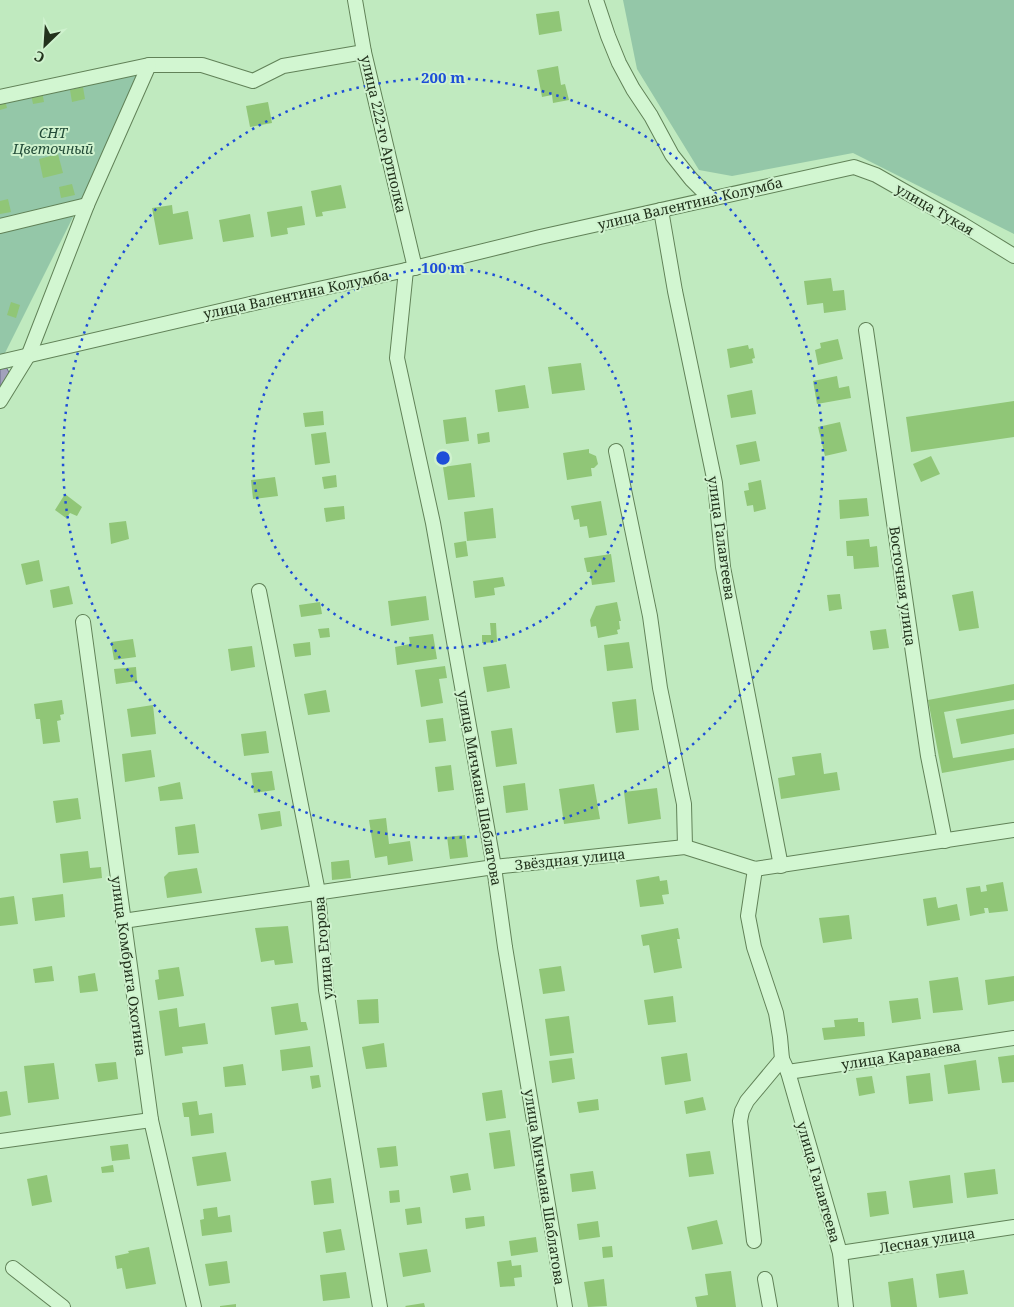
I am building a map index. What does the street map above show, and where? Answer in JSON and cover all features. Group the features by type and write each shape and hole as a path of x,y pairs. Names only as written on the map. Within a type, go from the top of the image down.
{"street":[{"name":"улица 222-го Артполка","path":"355,0 364,52 411,269"},
{"path":"596,0 619,63 633,89 651,116 672,155 691,179 711,199"},
{"path":"0,97 149,65 202,64 253,81 283,66 364,52"},
{"path":"0,401 29,354 87,205 149,65"},
{"name":"улица Валентина Колумба","path":"0,362 411,269 540,237 854,167"},
{"name":"улица Тукая","path":"854,167 876,175 1014,256"},
{"path":"0,226 87,205"},
{"name":"улица Галавтеева","path":"661,210 674,291 715,483 723,567 781,866"},
{"name":"улица Мичмана Шаблатова","path":"411,269 397,358 433,523 494,867 505,947 565,1307"},
{"name":"Восточная улица","path":"866,330 927,747 945,841"},
{"path":"616,451 650,616 660,688 684,804 685,846"},
{"name":"улица Егорова","path":"259,590 318,892 326,990 380,1307"},
{"name":"улица Комбрига Охотина","path":"83,622 151,1120 194,1307"},
{"name":"Звёздная улица","path":"123,921 494,867 685,846 755,869 1014,830"},
{"name":"улица Галавтеева","path":"755,869 748,916 754,947 776,1013 782,1059 788,1072 840,1253 846,1307"},
{"name":"улица Караваева","path":"788,1072 1014,1038"},
{"path":"754,1241 740,1121 747,1101 782,1059"},
{"path":"0,1141 151,1120"},
{"name":"Лесная улица","path":"840,1253 1014,1227"},
{"path":"13,1268 63,1307"},
{"path":"765,1279 770,1307"}],"green space":[{"path":"623,0 1014,0 1014,234 853,153 732,176 699,170 637,69"},
{"name":"СНТ Цветочный","path":"149,65 0,363 0,97"}],"water":[{"path":"6,367 10,374 0,389 0,369"}],"building":[{"path":"559,11 562,31 539,35 536,14"},
{"path":"558,66 561,85 565,84 569,100 553,103 552,95 542,97 537,70"},
{"path":"83,87 85,99 72,102 70,90"},
{"path":"42,91 44,102 33,104 31,94"},
{"path":"5,100 7,108 0,110 0,101"},
{"path":"268,102 272,123 250,127 246,106"},
{"path":"58,154 63,173 43,178 39,159"},
{"path":"72,184 75,195 61,198 59,187"},
{"path":"341,185 346,208 322,212 323,216 316,217 311,191"},
{"path":"8,199 11,212 0,214 0,201"},
{"path":"172,205 173,214 188,211 193,239 159,245 152,208"},
{"path":"302,206 305,225 287,228 288,234 271,237 267,212"},
{"path":"250,214 254,237 223,242 219,220"},
{"path":"831,278 833,291 844,290 846,310 824,313 823,303 807,305 804,281"},
{"path":"11,302 20,305 16,318 7,315"},
{"path":"838,339 843,359 818,365 815,350 821,348 820,343"},
{"path":"748,345 749,349 753,348 755,358 752,359 753,363 730,368 727,349"},
{"path":"581,363 585,390 552,394 548,367"},
{"path":"837,376 839,388 849,386 851,398 817,404 813,381"},
{"path":"525,385 529,408 498,412 495,390"},
{"path":"752,390 756,414 731,418 727,395"},
{"path":"1014,401 1014,437 911,452 906,417"},
{"path":"323,411 324,425 305,427 303,413"},
{"path":"466,417 469,441 446,444 443,420"},
{"path":"840,422 847,451 825,456 818,427"},
{"path":"326,432 330,463 315,465 311,434"},
{"path":"489,432 490,442 478,444 477,434"},
{"path":"756,441 760,461 740,465 736,445"},
{"path":"589,449 589,453 596,456 598,464 591,468 592,476 567,480 563,453"},
{"path":"931,456 940,474 921,482 913,464"},
{"path":"471,463 475,497 448,500 443,467"},
{"path":"336,475 337,487 324,489 322,477"},
{"path":"275,477 278,496 253,499 251,480"},
{"path":"761,480 766,509 754,512 753,505 747,506 744,491 749,490 748,483"},
{"path":"65,494 82,507 77,516 70,513 66,518 55,510"},
{"path":"867,498 869,516 840,519 839,500"},
{"path":"601,501 607,535 589,538 587,526 580,527 579,519 574,520 571,506"},
{"path":"344,506 345,519 326,522 324,508"},
{"path":"493,508 496,538 467,541 464,512"},
{"path":"126,521 129,539 111,544 109,523"},
{"path":"869,539 870,547 877,546 879,567 854,569 853,556 847,556 846,541"},
{"path":"466,541 468,556 456,558 454,543"},
{"path":"611,554 615,582 592,585 590,572 587,572 584,558"},
{"path":"39,560 43,581 26,585 21,564"},
{"path":"503,577 505,586 494,588 495,595 475,598 473,581"},
{"path":"69,586 73,604 53,608 50,590"},
{"path":"973,591 979,628 959,631 952,595"},
{"path":"840,594 842,609 829,611 827,595"},
{"path":"426,596 429,620 391,626 388,601"},
{"path":"320,602 322,614 301,617 299,605"},
{"path":"617,602 621,621 619,621 620,629 617,630 618,634 598,638 596,626 591,627 590,620 596,606"},
{"path":"490,623 496,623 497,642 482,643 482,635 491,635"},
{"path":"329,628 330,637 320,638 318,629"},
{"path":"886,629 889,648 873,650 870,631"},
{"path":"433,634 437,659 397,665 395,647 410,644 409,637"},
{"path":"133,639 136,657 114,660 111,642"},
{"path":"310,642 311,655 295,657 293,644"},
{"path":"629,642 633,668 607,671 604,645"},
{"path":"252,646 255,667 231,671 228,649"},
{"path":"506,664 510,688 487,692 483,667"},
{"path":"445,666 447,678 439,679 443,703 421,707 415,670"},
{"path":"136,667 137,681 116,684 114,669"},
{"path":"1014,684 1014,700 944,712 953,758 1014,748 1014,760 942,773 928,700"},
{"path":"326,690 330,712 308,715 304,694"},
{"path":"636,699 639,730 616,733 612,702"},
{"path":"62,700 64,714 60,715 61,720 57,721 60,742 43,744 40,719 36,719 34,704"},
{"path":"153,705 156,734 131,737 127,709"},
{"path":"1014,709 1014,734 961,744 956,719"},
{"path":"443,718 446,741 429,743 426,720"},
{"path":"512,728 517,764 496,767 491,731"},
{"path":"266,731 269,753 244,756 241,734"},
{"path":"151,750 155,777 125,782 122,754"},
{"path":"821,753 824,774 837,772 840,790 781,799 778,778 795,775 792,757"},
{"path":"451,765 454,790 438,792 435,767"},
{"path":"272,771 275,790 254,793 251,773"},
{"path":"180,782 183,799 160,801 158,787"},
{"path":"525,783 528,810 506,813 503,786"},
{"path":"594,784 600,819 564,824 559,789"},
{"path":"657,788 661,819 628,824 624,792"},
{"path":"78,798 81,819 56,823 53,801"},
{"path":"280,811 282,826 261,830 258,814"},
{"path":"386,818 389,844 410,841 413,861 388,865 387,856 375,858 369,820"},
{"path":"195,824 199,853 178,855 175,827"},
{"path":"465,835 468,857 450,859 447,837"},
{"path":"88,851 90,868 101,867 102,878 63,883 60,854"},
{"path":"349,860 351,878 332,880 331,862"},
{"path":"197,868 202,893 167,898 164,877 169,872"},
{"path":"659,876 660,881 667,880 669,894 662,895 664,904 640,907 636,880"},
{"path":"1003,882 1008,911 989,913 988,908 984,908 985,913 970,916 966,888 980,886 981,892 987,891 986,885"},
{"path":"63,894 65,917 35,921 32,898"},
{"path":"14,896 18,924 0,926 0,898"},
{"path":"936,897 938,908 957,904 960,920 927,926 923,899"},
{"path":"849,915 852,939 823,943 819,918"},
{"path":"288,926 293,963 275,965 274,960 261,962 255,928"},
{"path":"678,928 680,939 677,939 682,968 654,973 649,945 643,946 641,935"},
{"path":"52,966 54,981 35,983 33,969"},
{"path":"561,966 565,991 543,994 539,969"},
{"path":"179,967 184,996 158,1000 155,980 159,979 158,970"},
{"path":"95,973 98,991 80,993 78,976"},
{"path":"1014,976 1014,1001 988,1005 985,980"},
{"path":"958,977 963,1010 933,1013 929,981"},
{"path":"673,996 676,1022 648,1025 644,1000"},
{"path":"918,998 921,1019 892,1023 889,1001"},
{"path":"378,999 379,1023 359,1024 357,1000"},
{"path":"298,1003 301,1022 306,1022 308,1030 275,1035 271,1007"},
{"path":"177,1008 179,1027 205,1023 208,1044 182,1047 183,1053 165,1056 159,1011"},
{"path":"569,1016 574,1053 550,1056 545,1019"},
{"path":"858,1018 858,1022 864,1022 865,1036 824,1040 822,1028 835,1027 834,1020"},
{"path":"384,1043 387,1067 366,1069 362,1047"},
{"path":"310,1046 313,1067 282,1071 280,1050"},
{"path":"687,1053 691,1081 665,1085 661,1057"},
{"path":"1014,1055 1014,1082 1002,1083 998,1057"},
{"path":"572,1058 575,1079 552,1083 549,1061"},
{"path":"976,1060 980,1090 948,1094 944,1065"},
{"path":"116,1062 118,1079 98,1082 95,1064"},
{"path":"54,1063 59,1099 28,1103 24,1066"},
{"path":"243,1064 246,1085 225,1087 223,1067"},
{"path":"930,1073 933,1101 909,1104 906,1076"},
{"path":"319,1075 321,1087 312,1089 310,1076"},
{"path":"872,1076 875,1093 859,1096 856,1078"},
{"path":"502,1090 506,1118 486,1121 482,1093"},
{"path":"7,1091 11,1115 0,1117 0,1092"},
{"path":"703,1097 706,1110 686,1114 684,1101"},
{"path":"598,1099 599,1110 579,1113 577,1102"},
{"path":"197,1101 199,1115 212,1113 214,1133 191,1136 189,1117 184,1117 182,1103"},
{"path":"510,1130 515,1166 494,1169 489,1133"},
{"path":"128,1144 130,1159 112,1161 110,1146"},
{"path":"396,1146 398,1166 380,1168 377,1148"},
{"path":"710,1151 714,1174 689,1177 686,1154"},
{"path":"226,1152 231,1181 197,1186 192,1157"},
{"path":"113,1165 114,1172 102,1173 101,1167"},
{"path":"995,1169 998,1194 967,1198 964,1173"},
{"path":"593,1171 596,1189 572,1192 570,1174"},
{"path":"468,1173 471,1190 453,1193 450,1176"},
{"path":"47,1175 52,1202 32,1206 27,1179"},
{"path":"950,1175 953,1203 913,1208 909,1181"},
{"path":"331,1178 334,1203 314,1205 311,1181"},
{"path":"399,1190 400,1202 390,1203 389,1191"},
{"path":"886,1191 889,1214 870,1217 867,1193"},
{"path":"217,1207 218,1217 230,1215 232,1232 202,1236 200,1220 204,1219 203,1209"},
{"path":"420,1207 422,1223 407,1225 405,1209"},
{"path":"484,1216 485,1226 466,1229 465,1218"},
{"path":"717,1220 723,1244 692,1250 687,1227"},
{"path":"598,1221 600,1237 579,1240 577,1224"},
{"path":"341,1229 345,1250 326,1253 323,1232"},
{"path":"536,1237 538,1252 511,1256 509,1241"},
{"path":"612,1246 613,1257 603,1258 602,1247"},
{"path":"149,1247 156,1284 126,1289 122,1268 117,1269 115,1256 129,1253 128,1251"},
{"path":"427,1249 431,1272 403,1277 399,1253"},
{"path":"511,1260 512,1266 521,1265 522,1277 514,1278 515,1286 500,1287 497,1262"},
{"path":"227,1261 230,1283 209,1286 205,1264"},
{"path":"964,1270 968,1294 939,1298 936,1274"},
{"path":"731,1271 736,1307 697,1307 695,1297 708,1295 705,1274"},
{"path":"346,1272 350,1298 323,1301 320,1275"},
{"path":"913,1278 917,1307 891,1307 888,1282"},
{"path":"604,1279 607,1306 588,1307 584,1282"},
{"path":"424,1303 425,1307 405,1306"},
{"path":"236,1304 236,1307 220,1307 220,1306"}]}
